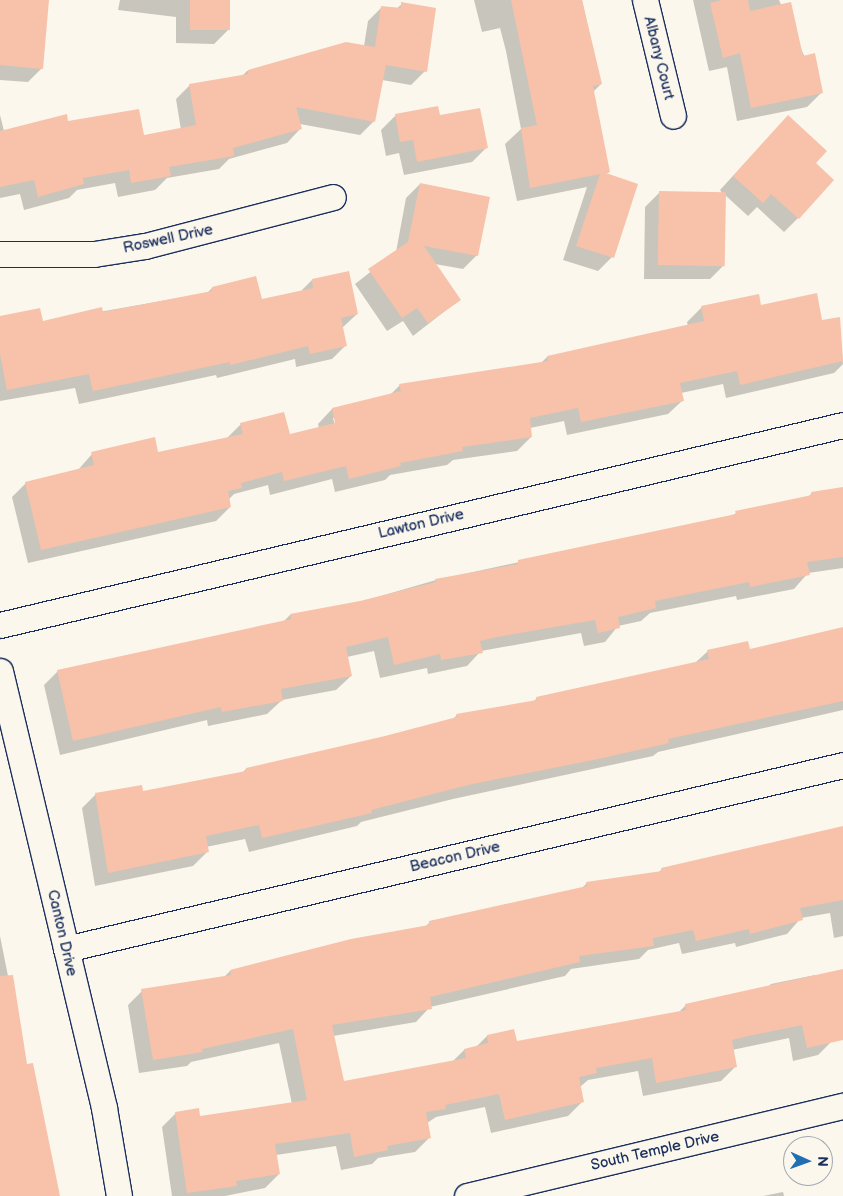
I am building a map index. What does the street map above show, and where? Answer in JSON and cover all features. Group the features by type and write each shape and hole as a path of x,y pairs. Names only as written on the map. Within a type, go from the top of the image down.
{"street":[{"name":"Albany Court","path":"644,0 673,116"},
{"name":"Roswell Drive","path":"0,254 94,254 145,246 333,197"},
{"name":"Lawton Drive","path":"0,625 843,425"},
{"name":"Canton Drive","path":"0,671 104,1108 119,1196"},
{"name":"Beacon Drive","path":"66,949 843,765"},
{"name":"South Temple Drive","path":"467,1196 843,1106"}],"building":[{"path":"0,0 49,0 43,69 0,65"},
{"path":"190,0 230,0 230,30 190,30"},
{"path":"511,0 582,0 602,84 593,86 610,172 606,173 638,184 614,258 576,246 600,174 530,188 521,128 537,125"},
{"path":"722,0 748,0 750,11 791,2 803,56 815,53 823,93 751,108 740,53 723,58 710,3"},
{"path":"401,2 436,8 427,72 386,65 375,122 296,107 302,129 233,148 234,156 169,167 171,176 131,183 129,170 83,178 84,184 38,197 34,180 0,187 0,131 67,114 68,121 139,109 144,135 196,125 189,84 248,74 248,70 346,42 375,47 381,6 401,8"},
{"path":"438,106 440,115 480,108 488,148 417,162 413,140 400,142 395,114"},
{"path":"788,115 827,151 816,163 834,180 799,219 771,194 763,203 733,176"},
{"path":"420,183 490,197 478,256 424,246 461,300 428,323 417,308 402,318 368,269 408,242"},
{"path":"659,191 726,192 725,266 658,265"},
{"path":"349,271 358,314 341,318 347,346 310,354 308,346 230,365 230,362 93,391 89,374 7,390 0,354 0,316 40,308 43,321 102,307 103,312 212,291 212,287 256,276 262,299 313,288 312,279"},
{"path":"817,293 822,320 840,317 843,361 740,385 737,371 680,383 684,401 581,422 578,408 530,418 532,437 462,447 463,451 400,463 401,466 349,479 346,466 284,481 282,472 241,483 242,488 228,491 231,507 41,550 25,482 94,465 91,452 155,437 158,452 243,434 240,423 284,412 290,434 335,423 332,408 401,391 399,384 548,361 547,356 704,321 701,306 759,294 761,305"},
{"path":"843,487 843,557 807,562 810,575 750,587 749,582 655,601 656,608 618,617 620,628 598,633 595,620 497,637 480,641 483,653 441,660 440,654 394,665 388,637 346,647 352,676 281,689 283,701 222,712 221,707 73,741 57,670 291,619 290,614 360,601 436,582 435,579 518,564 518,560 736,514 735,511 812,495 811,492"},
{"path":"843,627 843,701 668,739 669,743 598,759 468,785 371,810 372,813 262,838 259,825 206,836 209,852 108,873 95,793 142,785 143,791 246,771 246,768 385,736 457,717 456,714 537,700 536,697 709,659 707,650 748,641 750,649"},
{"path":"843,826 843,900 800,908 803,920 750,934 749,929 696,941 693,930 653,938 654,946 579,956 580,962 430,997 432,1009 332,1025 344,1081 466,1058 464,1049 488,1043 487,1035 514,1029 517,1041 686,1010 685,1004 843,969 843,1040 807,1048 802,1025 748,1036 732,1040 737,1067 656,1083 652,1058 596,1068 597,1073 579,1077 584,1102 505,1120 499,1094 445,1105 446,1109 426,1112 431,1138 387,1146 388,1150 354,1157 350,1133 275,1144 280,1174 236,1181 237,1186 187,1193 175,1112 199,1108 200,1116 307,1100 293,1029 202,1049 203,1052 153,1060 141,989 231,975 230,970 351,939 429,925 429,921 587,886 586,882 662,871 661,868"},
{"path":"13,975 27,1064 33,1063 60,1196 0,1196 0,976"}]}
